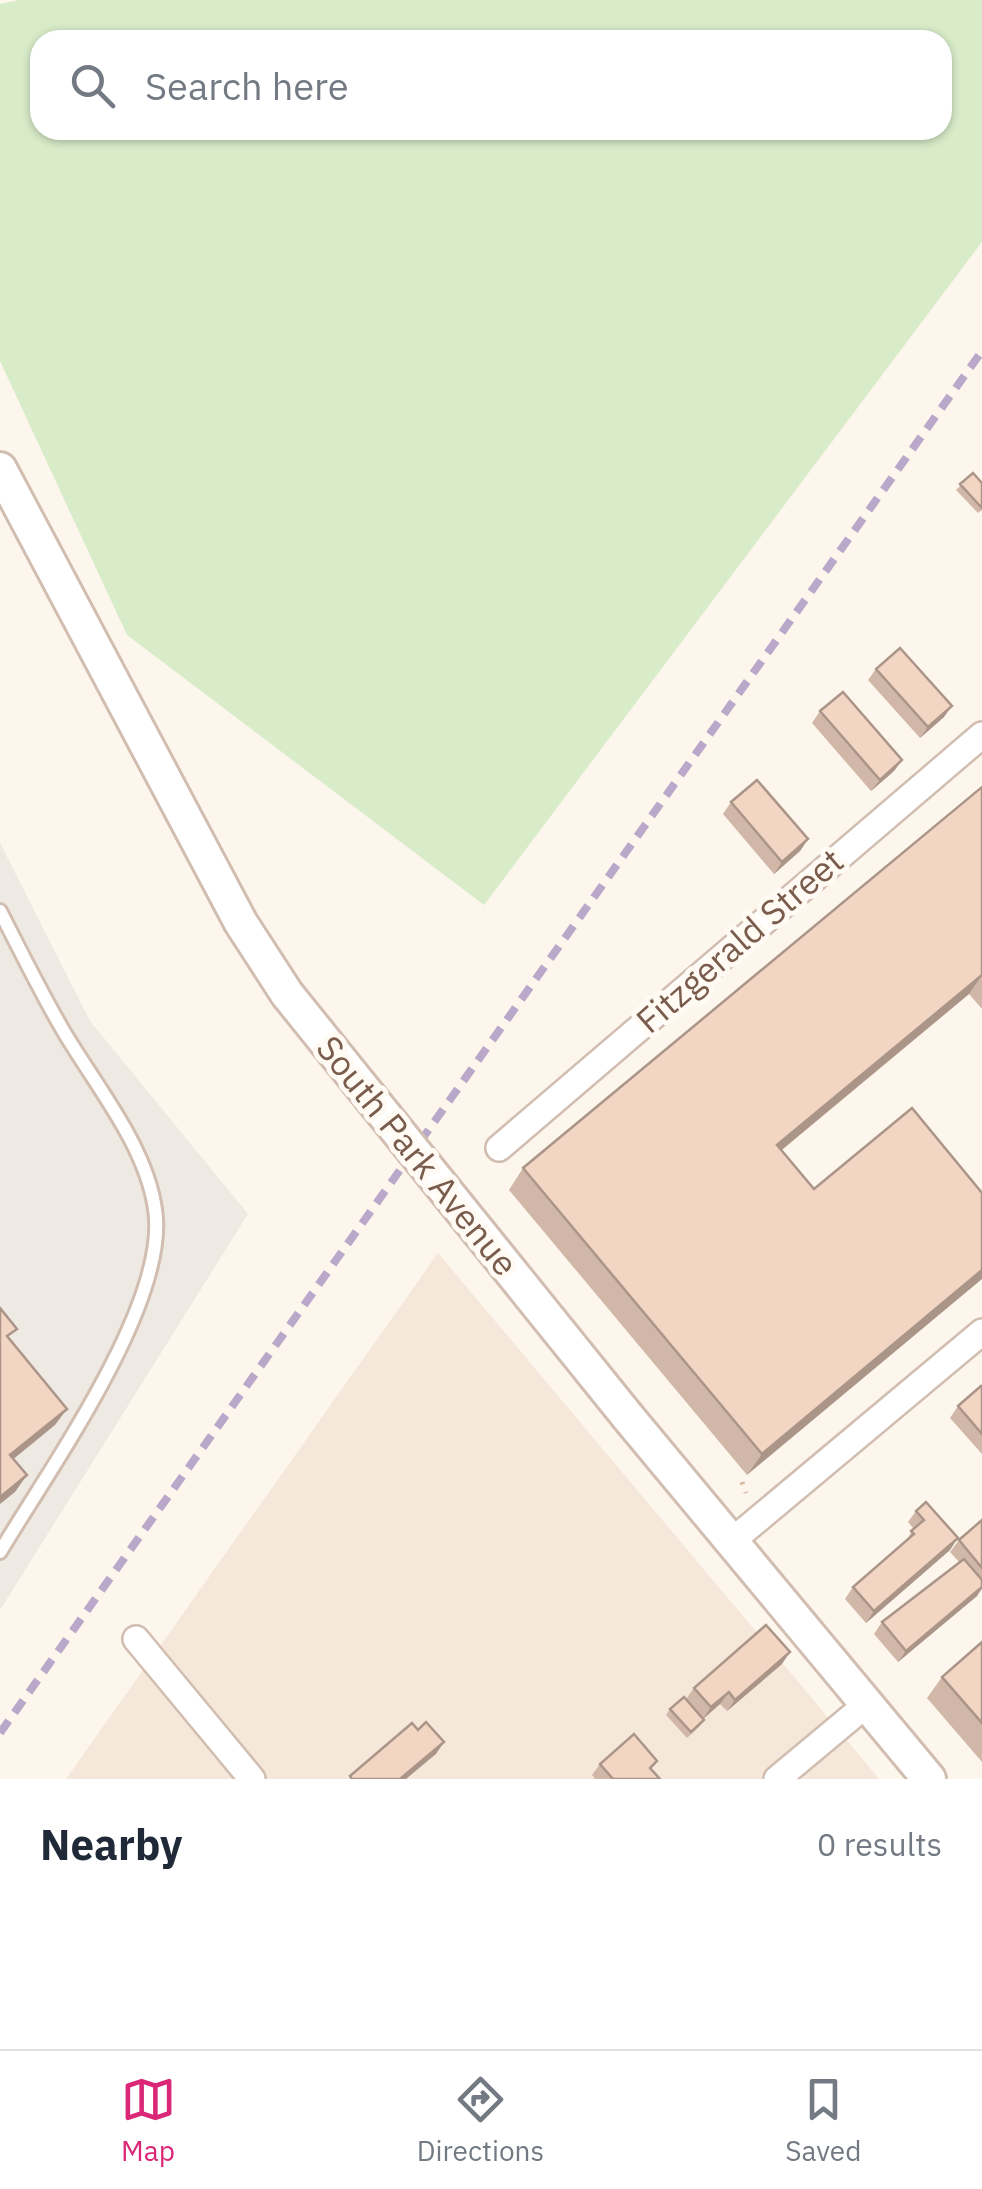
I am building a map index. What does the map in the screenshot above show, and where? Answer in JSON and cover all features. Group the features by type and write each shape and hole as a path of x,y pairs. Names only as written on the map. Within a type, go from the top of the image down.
{"street":[{"name":"South Park Avenue","path":"0,469 241,923 287,994 628,1417 929,1779"},
{"name":"Fitzgerald Street","path":"499,1148 982,735"},
{"path":"732,1542 982,1332"},
{"path":"136,1638 252,1779"},
{"path":"776,1779 867,1704"}],"lane":[{"path":"0,910 46,1001 134,1151 155,1208 155,1258 122,1343 0,1552"}],"path":[{"path":"742,1482 746,1493"}],"shaded area":[{"path":"0,843 90,1021 248,1214 0,1610"},
{"path":"438,1253 811,1697 879,1779 66,1779"}],"green space":[{"path":"19,0 982,0 982,242 484,905 127,635 0,361 0,4"}],"building":[{"path":"973,473 982,483 982,508 960,484"},
{"path":"900,648 952,706 928,727 876,669"},
{"path":"843,692 902,760 880,780 820,711"},
{"path":"757,780 808,839 782,862 731,802"},
{"path":"982,787 982,975 777,1145 814,1189 912,1108 982,1193 982,1270 762,1454 523,1168"},
{"path":"0,1308 17,1329 7,1336 67,1409 10,1455 27,1475 0,1497"},
{"path":"982,1387 982,1434 958,1406"},
{"path":"926,1502 958,1538 874,1611 853,1587 914,1534 911,1531 924,1520 916,1511"},
{"path":"982,1520 982,1568 959,1540"},
{"path":"964,1559 982,1580 982,1587 906,1651 882,1622"},
{"path":"766,1625 790,1652 735,1700 729,1692 711,1707 694,1688"},
{"path":"982,1642 982,1723 942,1677"},
{"path":"684,1697 704,1720 691,1732 670,1709"},
{"path":"426,1722 444,1742 400,1779 352,1779 350,1776 412,1723 418,1730"},
{"path":"634,1734 657,1761 650,1768 660,1779 613,1779 600,1764"}],"railway":[{"path":"0,1733 982,351"}]}
